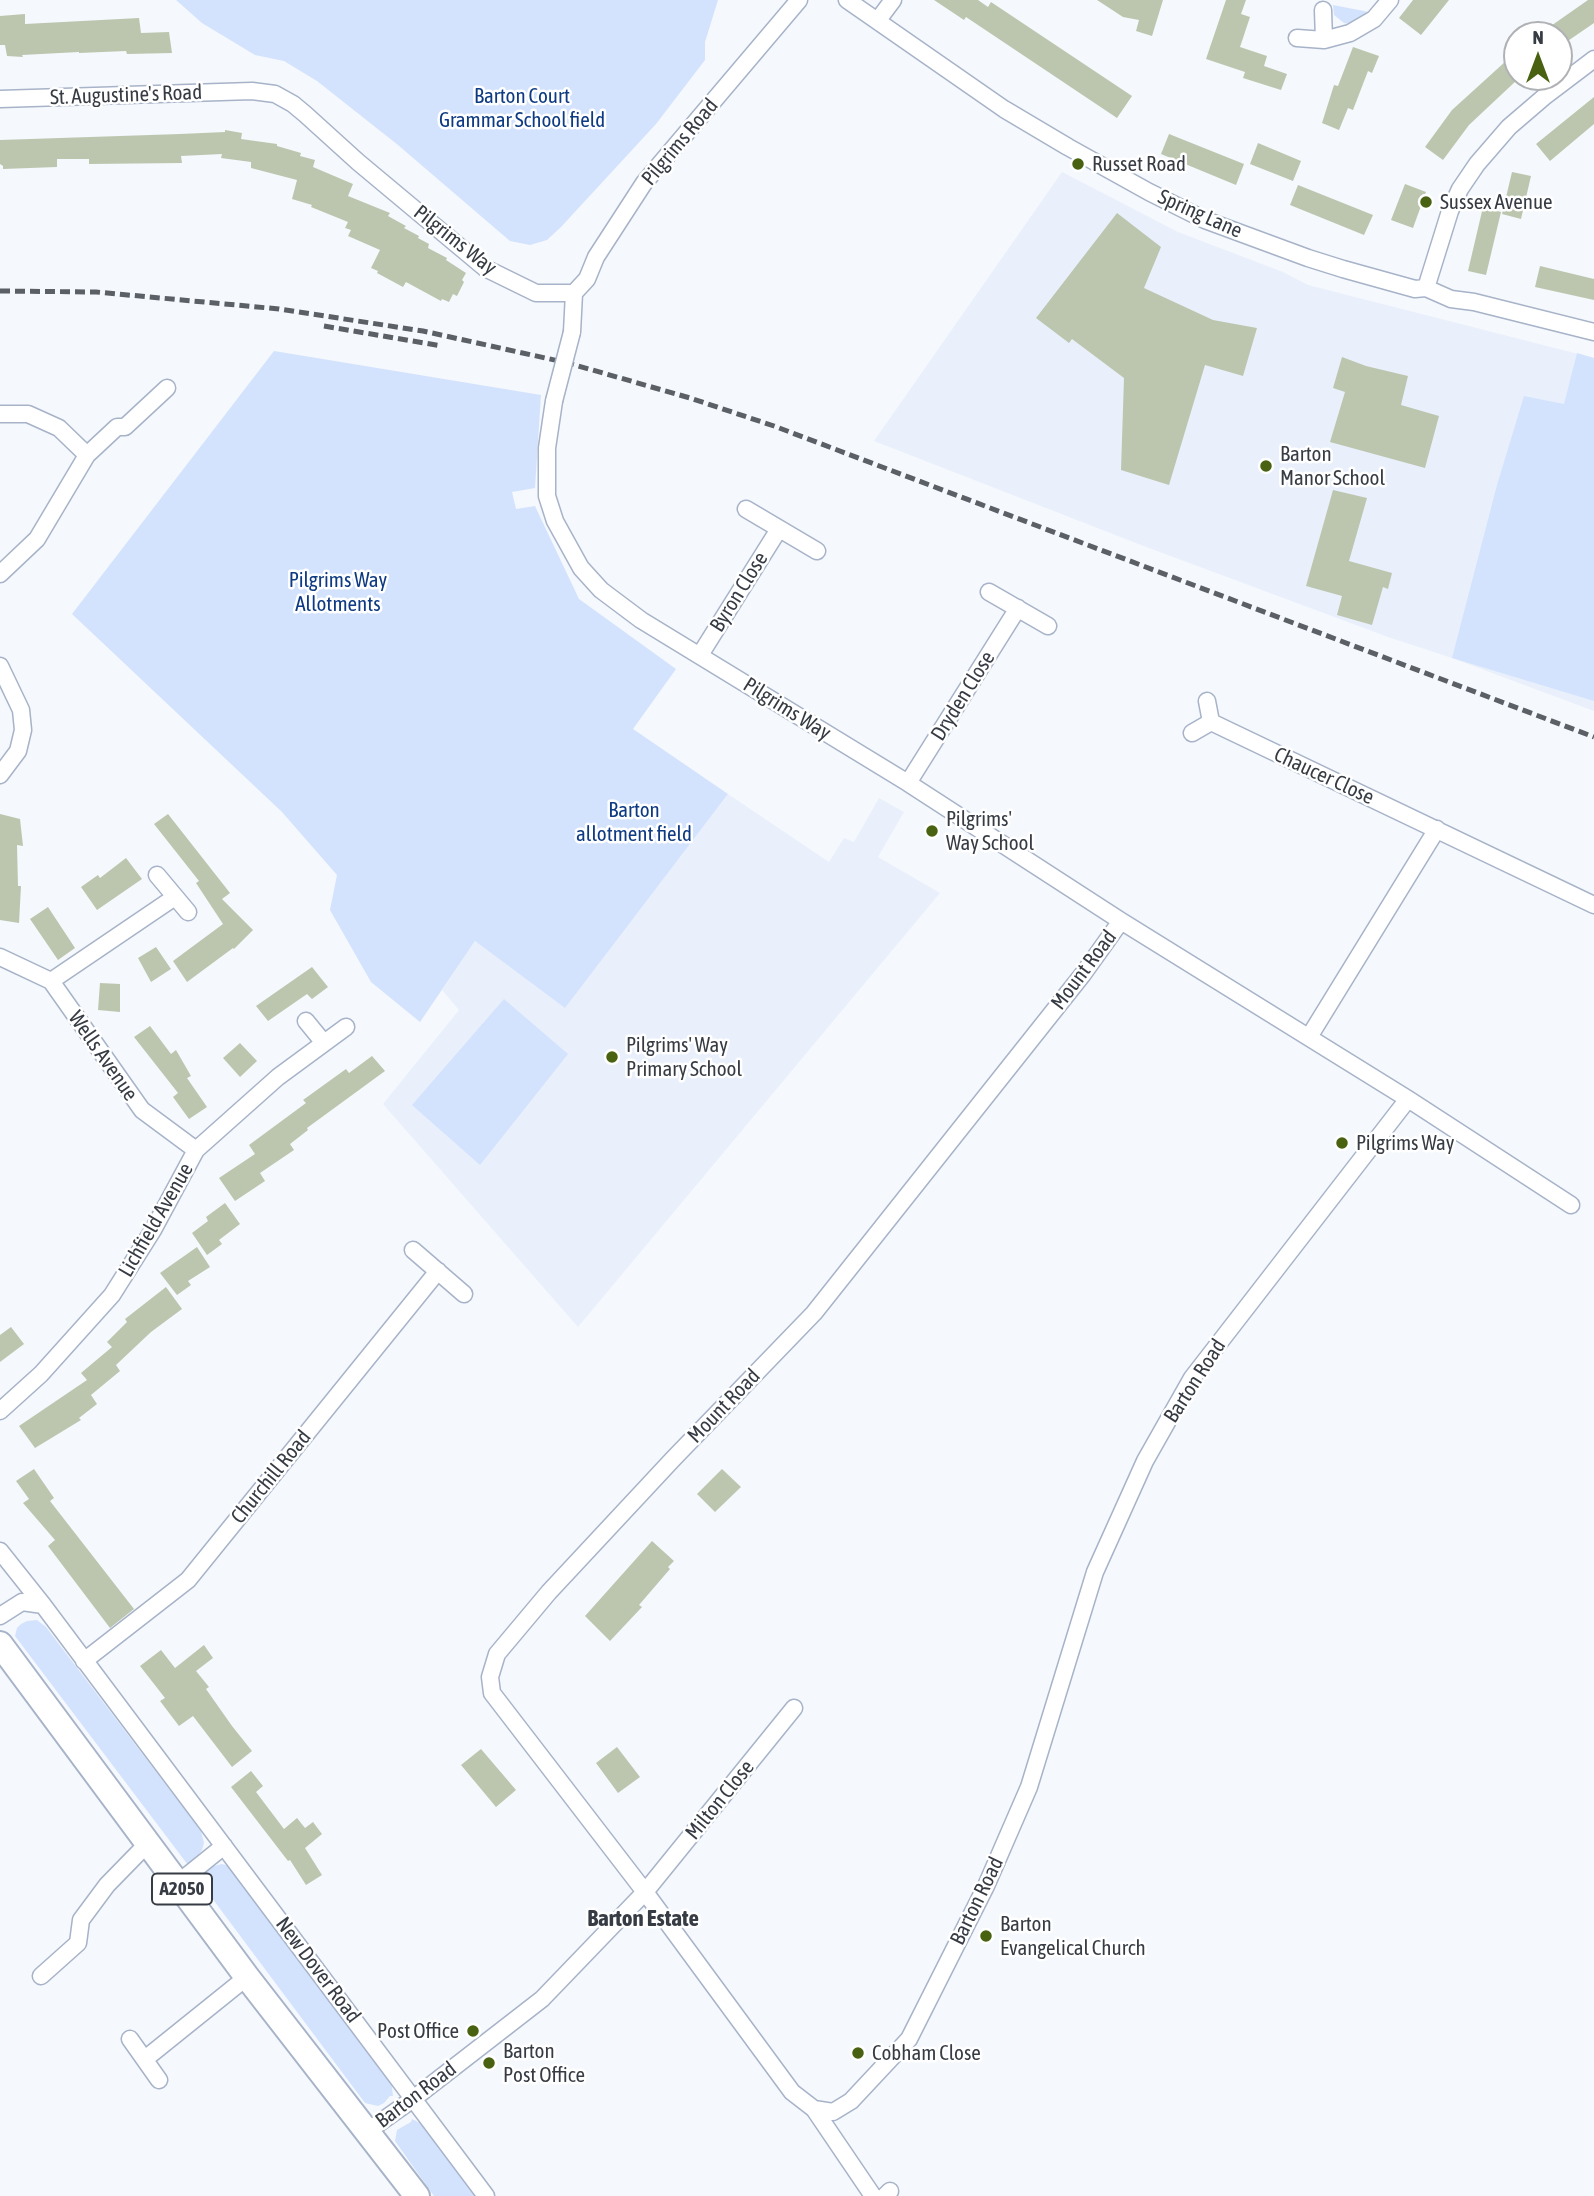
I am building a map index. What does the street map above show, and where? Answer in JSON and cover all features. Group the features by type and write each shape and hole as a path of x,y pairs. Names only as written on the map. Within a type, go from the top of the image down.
{"main road":[{"name":"A2050","path":"0,1644 247,1977 416,2196"}],"street":[{"name":"Pilgrims Road","path":"573,293 587,279 596,257 644,183 799,0"},
{"name":"Spring Lane","path":"847,0 1026,122 1149,192 1205,220 1331,265 1415,289 1426,288 1451,299 1474,302 1594,332"},
{"path":"878,20 893,0"},
{"path":"1297,38 1324,40 1363,27 1374,19 1390,0"},
{"path":"1323,10 1324,40"},
{"path":"1426,288 1450,211 1476,164 1509,127 1594,58"},
{"name":"Pilgrims Way","path":"252,91 275,94 293,104 485,268 536,293 573,293 572,332 554,401 547,447 547,496 555,521 581,569 601,590 641,620 908,783 1571,1205"},
{"name":"St. Augustine's Road","path":"0,99 252,91"},
{"path":"0,574 37,539 87,454 117,427 125,427 167,388"},
{"path":"0,414 28,414 59,428 87,454"},
{"name":"Byron Close","path":"746,509 817,551"},
{"name":"Byron Close","path":"700,656 779,529"},
{"path":"989,592 1048,626"},
{"name":"Dryden Close","path":"908,783 1018,608"},
{"path":"0,666 22,710 23,730 18,751 0,775"},
{"path":"1192,733 1211,722 1208,701"},
{"name":"Chaucer Close","path":"1211,722 1594,905"},
{"path":"1309,1037 1437,829"},
{"path":"158,875 188,912"},
{"path":"51,981 175,897"},
{"name":"Mount Road","path":"645,1892 492,1693 490,1676 497,1654 549,1592 814,1313 1083,974 1121,921"},
{"name":"Wells Avenue","path":"0,957 51,981 142,1110 196,1150"},
{"path":"306,1021 324,1043"},
{"name":"Lichfield Avenue","path":"0,1411 41,1374 112,1295 153,1230 196,1150 278,1077 345,1027"},
{"name":"Barton Road","path":"814,2109 833,2112 851,2101 909,2039 986,1886 1029,1787 1095,1572 1144,1461 1192,1378 1408,1099"},
{"path":"413,1250 464,1294"},
{"name":"Churchill Road","path":"84,1661 188,1580 438,1271"},
{"path":"0,1551 43,1605"},
{"path":"11,1566 22,1602"},
{"path":"0,1616 22,1602 43,1605"},
{"name":"New Dover Road","path":"43,1605 486,2196"},
{"name":"Milton Close","path":"645,1892 794,1708"},
{"path":"41,1976 78,1943 81,1920 107,1885 148,1843"},
{"path":"178,1883 224,1846"},
{"path":"645,1892 792,2092 814,2109 873,2196"},
{"name":"Barton Road","path":"368,2131 542,1999 645,1892"},
{"path":"145,2059 247,1977"},
{"path":"130,2039 159,2080"}],"shaded area":[{"name":"Barton Manor School","path":"1062,172 1178,232 1283,272 1308,285 1594,358 1594,711 1141,545 874,441"},
{"name":"Pilgrims' Way Primary School","path":"728,794 829,862 844,838 854,842 879,798 904,812 878,857 940,893 578,1327 383,1104 459,1010 442,990 475,941 565,1007"}],"green space":[{"name":"Barton Court Grammar School field","path":"176,0 718,0 705,42 705,60 656,124 561,227 547,240 530,245 510,241 398,145 317,81 284,61 255,55 202,23"},
{"path":"1333,5 1368,12 1350,24 1344,23 1334,15"},
{"name":"Pilgrims Way Allotments","path":"274,351 541,395 535,488 512,492 516,509 535,506 579,599 676,669 633,729 728,794 565,1008 475,941 420,1022 371,982 330,910 337,875 282,812 72,614"},
{"path":"1577,353 1594,358 1594,701 1452,658 1497,485 1524,396 1564,404"},
{"path":"504,999 568,1054 480,1165 412,1105"},
{"path":"37,1620 46,1627 201,1831 204,1843 202,1850 188,1865 15,1636 21,1624"},
{"path":"222,1864 232,1867 391,2080 393,2096 384,2103 378,2106 365,2103 200,1882 198,1875 210,1867"},
{"path":"412,2119 424,2125 477,2196 434,2196 395,2141 397,2130"}],"building":[{"path":"934,0 978,0 988,7 991,2 1132,96 1117,118 966,17 964,20"},
{"path":"1097,0 1163,0 1152,36 1136,31 1139,20 1123,17"},
{"path":"1226,0 1246,0 1241,14 1250,17 1240,47 1267,56 1264,66 1287,74 1281,90 1243,78 1245,72 1206,59"},
{"path":"1413,0 1449,0 1421,35 1399,18"},
{"path":"1588,0 1594,0 1594,23 1573,37 1573,21 1558,21"},
{"path":"25,14 25,24 139,18 141,33 169,32 172,53 127,54 126,51 7,56 5,45 0,45 0,16"},
{"path":"1353,47 1379,56 1372,73 1368,71 1353,110 1348,108 1339,130 1322,123 1334,85 1338,86"},
{"path":"1503,64 1503,91 1505,91 1469,125 1443,160 1425,147 1452,110"},
{"path":"1594,97 1594,124 1550,161 1536,144"},
{"path":"225,130 242,133 241,139 277,144 301,153 300,156 315,160 313,167 353,184 348,196 390,213 388,216 429,244 428,248 466,273 457,296 453,294 449,302 442,299 441,301 406,282 403,287 377,273 378,271 371,268 380,250 348,236 351,230 345,228 348,222 292,199 297,180 251,168 251,162 221,158 222,154 181,156 182,163 89,164 89,159 57,159 57,167 3,169 0,164 0,140"},
{"path":"1169,134 1244,164 1236,185 1161,154"},
{"path":"1258,143 1301,161 1293,181 1250,164"},
{"path":"1512,172 1531,176 1521,219 1502,214"},
{"path":"1405,184 1426,192 1413,228 1391,220"},
{"path":"1298,185 1373,215 1364,235 1290,205"},
{"path":"1483,207 1501,212 1486,275 1468,271"},
{"path":"1117,213 1161,247 1144,288 1213,320 1257,328 1243,376 1205,365 1169,485 1121,470 1124,378 1072,339 1069,343 1036,318"},
{"path":"1540,266 1594,279 1594,300 1535,287"},
{"name":"Barton Manor School","path":"1342,357 1408,376 1401,405 1439,416 1425,468 1330,442 1345,392 1333,388"},
{"path":"1333,490 1367,498 1349,561 1392,573 1388,589 1383,587 1372,625 1337,615 1342,596 1306,586"},
{"path":"0,814 20,819 23,846 17,845 18,886 21,886 19,923 0,920"},
{"path":"168,814 230,893 222,899 253,930 234,949 187,982 173,961 223,924 196,883 199,881 154,824"},
{"path":"126,858 142,879 97,910 81,887 98,875 100,878"},
{"path":"48,907 75,948 58,960 30,919"},
{"path":"156,947 171,969 151,982 138,958"},
{"path":"312,967 328,987 312,999 307,994 268,1021 256,1006"},
{"path":"100,983 120,984 120,1012 98,1010"},
{"path":"150,1026 171,1054 176,1050 191,1076 187,1078 207,1107 189,1119 173,1097 178,1093 134,1037"},
{"path":"240,1043 257,1061 240,1077 223,1058"},
{"path":"372,1056 385,1071 307,1128 308,1130 290,1144 294,1150 260,1173 265,1181 235,1201 219,1178 255,1154 249,1145 306,1103 303,1100 346,1069 349,1073"},
{"path":"225,1203 240,1224 219,1240 222,1244 207,1255 192,1233 208,1221 206,1217"},
{"path":"197,1247 210,1267 188,1281 191,1285 177,1295 160,1273"},
{"path":"166,1287 182,1309 151,1332 116,1365 120,1371 91,1395 97,1404 79,1418 81,1420 35,1448 19,1426 87,1380 81,1373 112,1347 107,1342 127,1322 125,1319"},
{"path":"11,1327 24,1344 0,1362 0,1335"},
{"path":"34,1469 54,1498 50,1501 134,1609 110,1628 48,1546 55,1540 23,1503 29,1499 16,1481"},
{"path":"722,1469 741,1487 715,1512 697,1494"},
{"path":"652,1541 674,1561 639,1605 642,1607 610,1641 585,1616"},
{"path":"204,1645 213,1658 196,1671 209,1687 206,1689 252,1751 232,1767 193,1716 179,1726 160,1701 165,1698 140,1666 161,1650 175,1668"},
{"path":"617,1747 640,1777 618,1793 596,1763"},
{"path":"481,1749 516,1790 496,1807 461,1765"},
{"path":"251,1771 263,1786 256,1792 284,1829 297,1818 305,1828 313,1822 322,1834 305,1848 322,1875 306,1885 290,1860 288,1861 231,1787"}],"railway":[{"path":"0,291 96,292 279,309 423,331 568,363 690,398 774,426 1594,737"},
{"path":"324,326 442,346"}],"place":[{"name":"Russet Road","path":"1078,164"},
{"name":"Sussex Avenue","path":"1426,202"},
{"name":"Barton Manor School","path":"1266,466"},
{"name":"Pilgrims' Way School","path":"932,831"},
{"name":"Pilgrims' Way Primary School","path":"612,1057"},
{"name":"Pilgrims Way","path":"1342,1143"},
{"name":"Barton Evangelical Church","path":"986,1936"},
{"name":"Post Office","path":"473,2031"},
{"name":"Cobham Close","path":"858,2053"},
{"name":"Barton Post Office","path":"489,2063"}],"district":[{"name":"Barton Estate","path":"643,1919"}],"park label":[{"name":"Barton allotment field","path":"634,822"}]}
